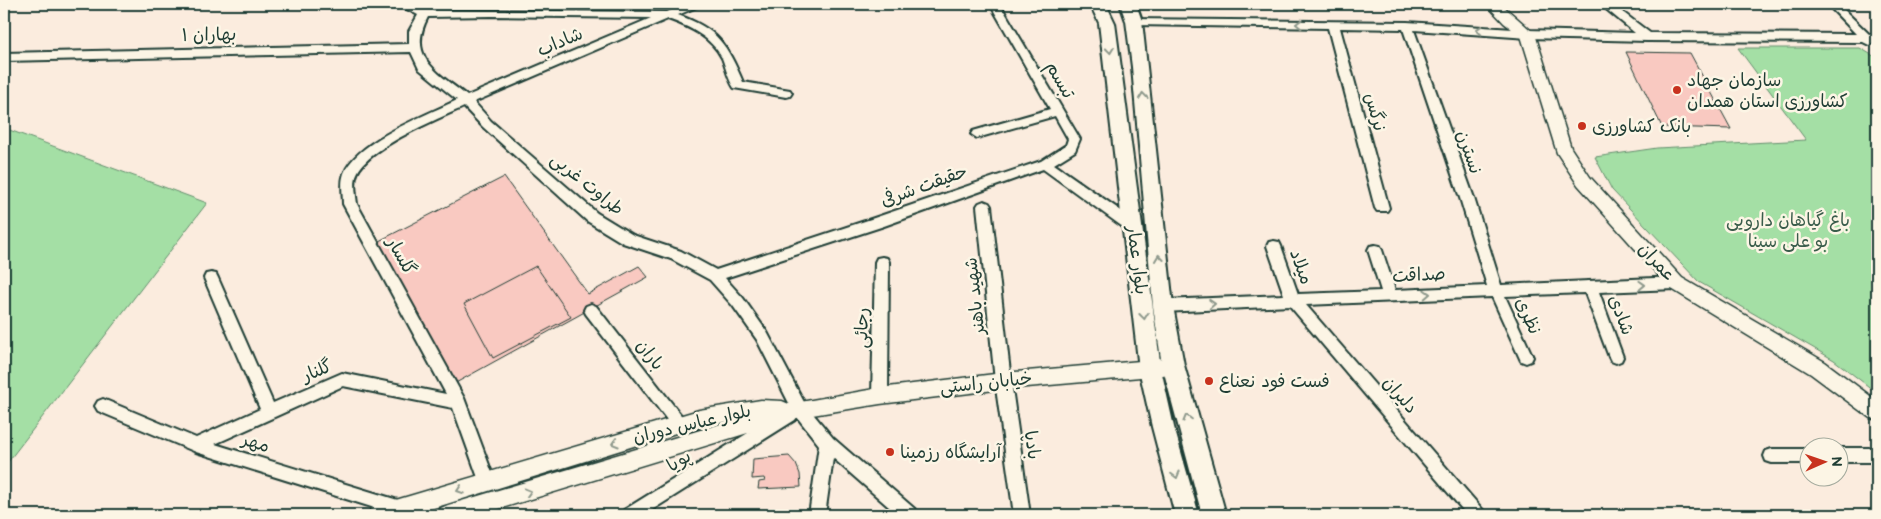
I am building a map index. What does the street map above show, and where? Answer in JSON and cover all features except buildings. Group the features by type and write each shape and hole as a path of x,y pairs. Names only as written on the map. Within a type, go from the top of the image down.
{"main road":[{"name":"بلوار عمار","path":"1098,4 1107,23 1150,369 1163,427 1187,515"},
{"name":"بلوار عمار","path":"1131,12 1163,306 1173,365 1214,515"}],"street":[{"path":"405,4 428,9 491,13 666,15 690,22 717,44 723,50 738,85 786,93"},
{"name":"شاداب","path":"466,102 695,4"},
{"name":"تبسم","path":"995,4 1074,139 1071,148 1045,164"},
{"path":"1493,4 1509,20 1528,34"},
{"path":"1605,4 1647,37"},
{"path":"1832,4 1865,38 1877,47"},
{"path":"415,48 415,31 428,9"},
{"path":"1131,12 1528,34 1647,37 1877,38"},
{"name":"نرگس","path":"1333,24 1382,208"},
{"name":"نسترن","path":"1407,26 1467,198 1496,291"},
{"name":"عمران","path":"1528,34 1564,149 1596,196 1676,284 1832,377 1877,412"},
{"name":"بهاران ۱","path":"4,57 415,48"},
{"name":"طراوت غربی","path":"415,48 423,66 466,102 487,124 592,216 628,239 676,255 715,276 738,302 762,336 784,375 800,409 827,443 860,474 910,515"},
{"name":"گلسار","path":"466,102 387,138 360,159 349,177 350,204 459,402 487,480"},
{"path":"977,134 1058,111"},
{"path":"1045,164 1132,226"},
{"name":"حقیقت شرفی","path":"715,276 879,222 1045,164"},
{"name":"شهید باهنر","path":"984,206 1003,381"},
{"name":"میلاد","path":"1274,246 1294,300"},
{"path":"1376,250 1390,295"},
{"name":"رجائی","path":"880,396 882,262"},
{"path":"211,278 269,412"},
{"name":"صداقت","path":"1163,306 1590,286 1676,284"},
{"name":"شادی","path":"1590,286 1616,357"},
{"name":"نظری","path":"1496,291 1526,357"},
{"name":"دلیران","path":"1294,300 1430,457 1477,515"},
{"name":"باران","path":"591,310 679,424"},
{"name":"خیابان راستی","path":"800,409 880,396 1003,381 1150,369 1173,365"},
{"name":"گلنار","path":"196,445 342,379 459,402"},
{"name":"بادپا","path":"1003,381 1022,515"},
{"name":"مهر","path":"103,406 196,445 401,509"},
{"name":"بلوار عباس دوران","path":"379,515 487,480 679,424 743,410 771,408 800,409"},
{"name":"بلوار عباس دوران","path":"448,515 800,409"},
{"name":"پویا","path":"630,515 800,409"},
{"path":"816,515 827,443"},
{"path":"1848,455 1877,455"},
{"path":"1772,456 1798,456"}],"green space":[{"name":"باغ گیاهان دارویی بو علی سینا","path":"1738,48 1860,48 1877,58 1877,393 1834,360 1699,282 1612,190 1595,157 1657,148 1806,140"},
{"path":"4,128 207,203 4,467"}],"place":[{"name":"سازمان جهاد کشاورزی استان همدان","path":"1677,90"},
{"name":"بانک کشاورزی","path":"1582,126"},
{"name":"فست فود نعناع","path":"1209,381"},
{"name":"آرایشگاه رزمینا","path":"890,452"}]}
